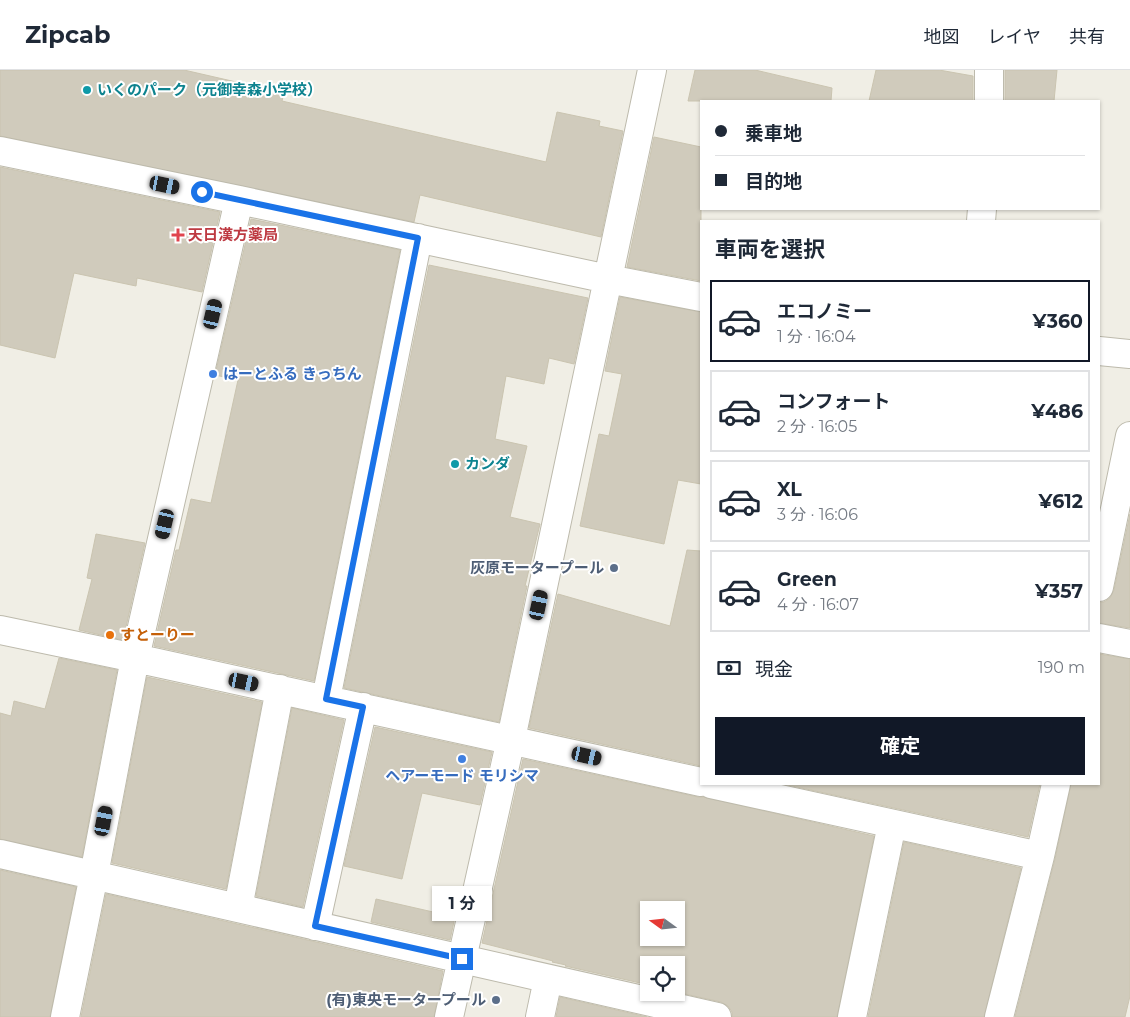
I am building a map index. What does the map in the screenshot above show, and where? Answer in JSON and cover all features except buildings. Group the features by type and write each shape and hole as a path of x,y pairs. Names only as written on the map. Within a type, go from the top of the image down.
{"street":[{"path":"449,1017 511,739 652,70"},
{"path":"989,70 989,100"},
{"path":"0,150 700,297"},
{"path":"64,1017 94,875 135,658 239,200"},
{"path":"326,699 418,238"},
{"path":"1100,351 1130,354"},
{"path":"1100,582 1130,436"},
{"path":"0,630 511,739 700,782"},
{"path":"1100,638 1130,644"},
{"path":"238,908 280,689"},
{"path":"315,926 363,707"},
{"path":"716,785 1040,856"},
{"path":"999,1017 1040,856 1056,785"},
{"path":"852,1017 892,824"},
{"path":"0,854 704,1016"},
{"path":"540,1017 548,979"}],"place":[{"name":"いくのパーク（元御幸森小学校）","path":"87,90"},
{"name":"天日漢方薬局","path":"178,235"},
{"name":"はーとふる きっちん","path":"213,374"},
{"name":"カンダ","path":"455,464"},
{"name":"灰原モータープール","path":"614,568"},
{"name":"すとーりー","path":"110,635"},
{"name":"ヘアーモード モリシマ","path":"462,759"},
{"name":"(有)東央モータープール","path":"496,1000"}],"route":[{"path":"202,192 418,238 326,699 363,707 315,926 462,959"}]}
